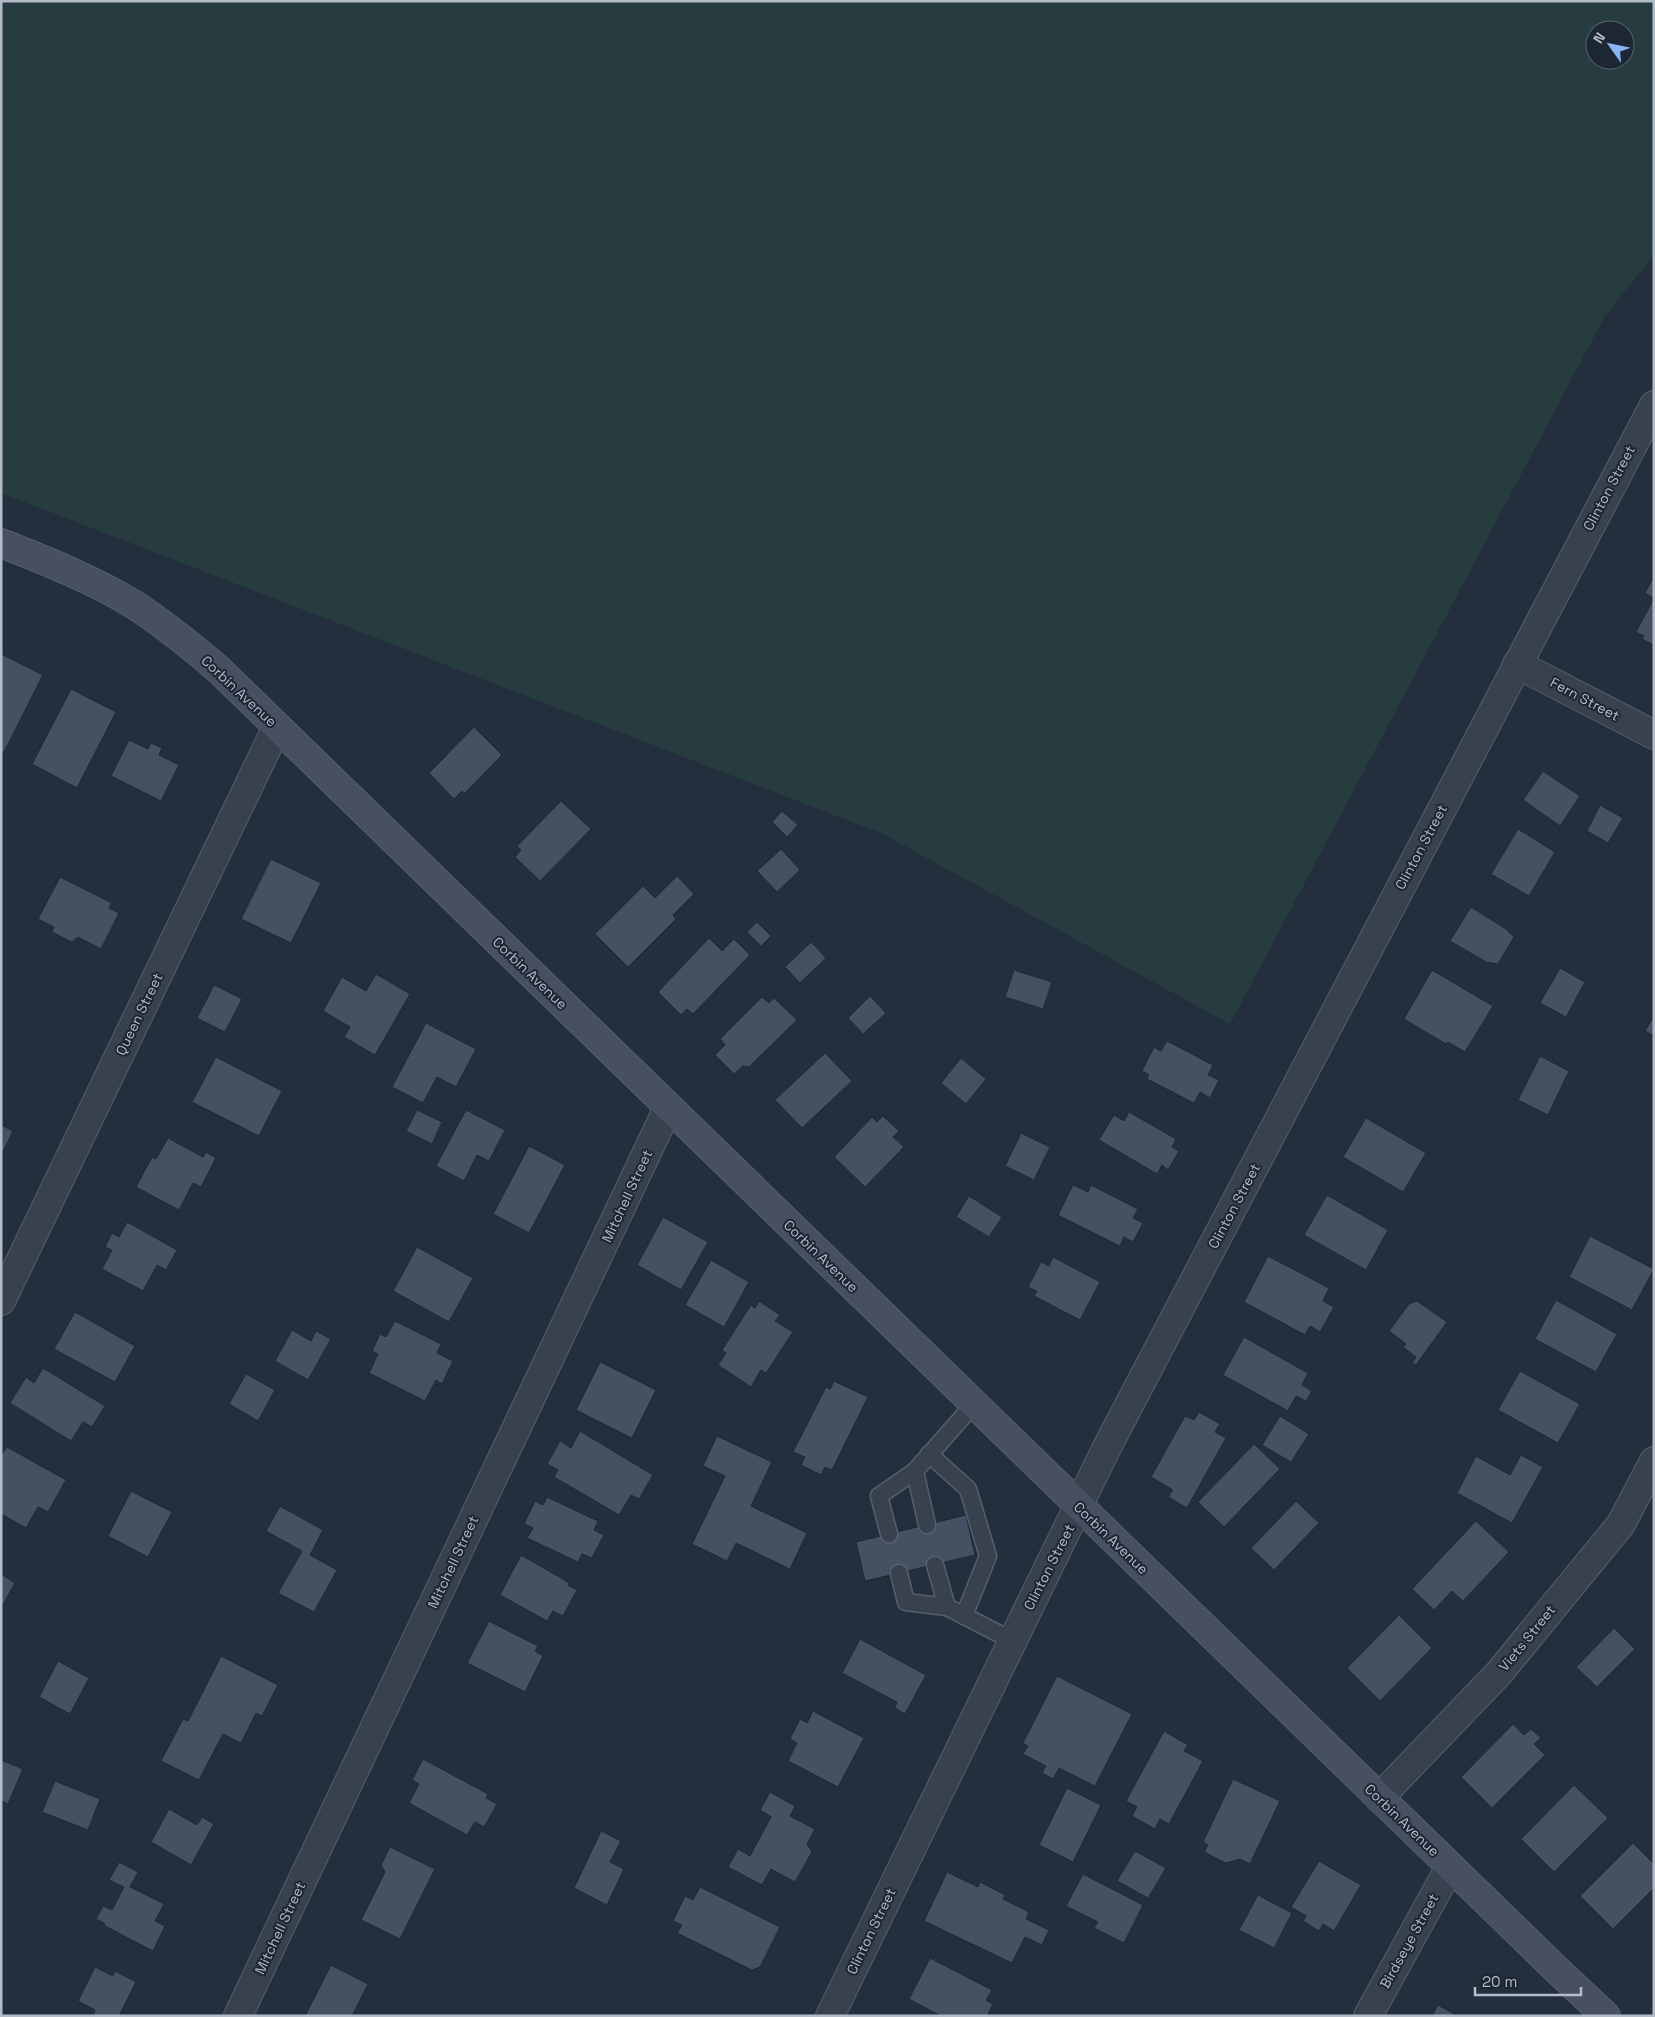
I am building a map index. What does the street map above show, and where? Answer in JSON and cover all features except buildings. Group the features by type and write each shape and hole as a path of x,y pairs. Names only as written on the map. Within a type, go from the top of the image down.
{"main road":[{"name":"Corbin Avenue","path":"1,543 86,579 132,604 176,634 218,669 1079,1507 1606,2016"}],"street":[{"name":"Clinton Street","path":"830,2016 1107,1447 1654,405"},
{"name":"Fern Street","path":"1517,664 1654,735"},
{"name":"Queen Street","path":"1,1301 277,727"},
{"name":"Mitchell Street","path":"238,2016 668,1108"},
{"name":"Viets Street","path":"1379,1798 1505,1665 1621,1524 1654,1462"},
{"name":"Birdseye Street","path":"1368,2016 1450,1867"}],"lane":[{"path":"888,1534 879,1496 915,1472 974,1404"},
{"path":"929,1454 968,1489 988,1556 964,1616"},
{"path":"915,1472 927,1525"},
{"path":"935,1565 947,1607"},
{"path":"899,1573 906,1602 947,1607 1013,1641"}],"green space":[{"path":"1,1 1654,1 1654,255 1605,316 1230,1024 883,834 1,493"}]}
